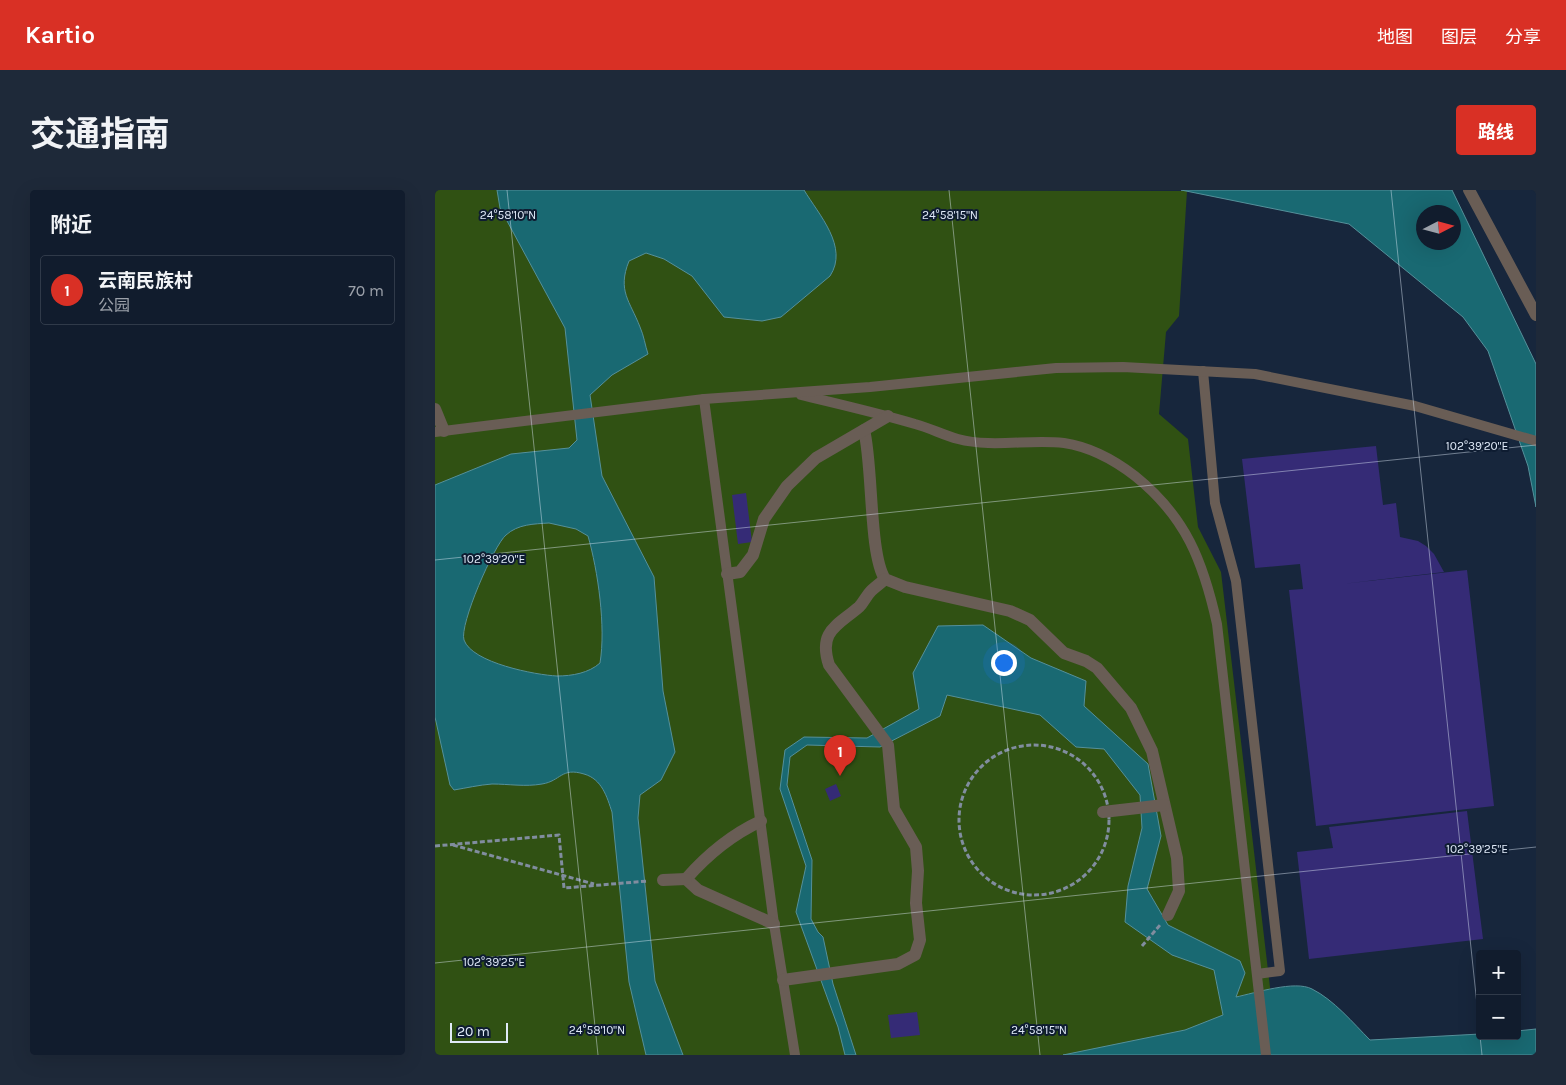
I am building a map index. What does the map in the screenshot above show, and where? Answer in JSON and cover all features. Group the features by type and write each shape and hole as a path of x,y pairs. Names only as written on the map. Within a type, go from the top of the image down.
{"street":[{"path":"1469,190 1536,315"},
{"path":"435,409 440,432"},
{"path":"727,574 740,572 753,555 764,519 787,486 817,458 888,416"},
{"path":"864,430 869,449 877,561 885,579 905,587 1009,611 1030,620 1064,653 1086,660 1097,668 1131,708 1152,751 1161,806 1177,858 1179,891 1168,915"},
{"path":"783,980 817,973 898,964 915,955 920,940 916,903 918,871 916,847 894,809 888,745 829,665 825,654 825,641 831,629 861,606 870,592 885,579"},
{"path":"1106,812 1161,806"},
{"path":"686,879 700,862 714,851 743,829 761,821"},
{"path":"663,880 686,879 698,890 774,924"}],"lane":[{"path":"440,432 704,399 870,387 1055,368 1123,367 1255,374 1415,406 1536,441"},
{"path":"1203,371 1215,503 1236,582 1280,972 1257,974"},
{"path":"791,392 888,416 959,439 1062,443 1089,448 1120,464 1157,494 1180,523 1198,556 1209,587 1217,624 1266,1055"},
{"path":"704,399 774,924 795,1055"}],"path":[{"path":"1031,744 1052,746 1071,754 1088,766 1101,783 1106,812 1110,822 1107,841 1099,860 1086,875 1070,887 1042,896 1012,892 993,883 973,864 966,852 960,831 959,810 965,790 976,772 991,758 1004,751 1031,744"},
{"path":"435,846 559,835 564,888 663,880"},
{"path":"450,844 597,884"},
{"path":"1142,946 1168,915"}],"green space":[{"path":"435,190 1187,191 1179,316 1166,332 1159,414 1188,439 1198,527 1221,572 1278,1055 435,1055"}],"shaded area":[{"path":"497,190 804,190 824,221 834,243 835,265 830,276 781,317 762,321 724,317 692,276 664,259 646,253 629,261 624,280 626,295 641,330 648,354 612,375 590,395 602,476 654,577 663,691 675,752 661,780 640,795 638,818 655,981 683,1055 646,1055 629,982 612,812 603,789 590,776 570,772 536,785 492,784 454,790 450,785 435,717 435,485 511,454 569,448 577,440 565,328 500,208","holes":["549,523 576,529 588,536 595,566 600,599 602,633 600,663 591,669 574,675 547,675 520,670 491,661 469,648 464,640 464,632 472,603 486,569 506,535 526,525"]},
{"path":"1181,190 1452,190 1459,205 1416,205 1416,250 1461,250 1461,209 1536,364 1536,507 1528,466 1488,351 1463,317 1349,224"},
{"path":"983,625 1031,658 1086,681 1084,706 1148,764 1161,836 1147,889 1168,925 1240,961 1245,973 1236,997 1275,988 1296,986 1312,989 1328,999 1343,1012 1370,1040 1476,1034 1476,1040 1521,1040 1521,1031 1536,1029 1536,1055 1063,1055 1185,1030 1223,1015 1214,970 1172,955 1125,922 1128,886 1142,828 1140,795 1104,749 1076,747 1040,715 947,695 940,716 880,747 807,745 790,757 787,785 812,860 811,919 823,937 833,984 856,1055 845,1055 838,1027 796,912 806,866 780,789 785,750 804,737 867,738 919,709 913,673 938,626"}],"building":[{"path":"1376,446 1383,505 1396,503 1400,537 1418,541 1426,546 1434,554 1444,572 1342,584 1467,570 1494,806 1316,826 1289,590 1303,589 1300,564 1255,568 1242,459"},
{"path":"746,493 752,542 738,544 732,495"},
{"path":"836,784 841,796 830,801 825,789"},
{"path":"1467,811 1483,939 1309,959 1297,852 1333,848 1329,827"},
{"path":"917,1012 920,1035 891,1038 888,1015"}],"place":[{"name":"云南民族村","path":"840,776"}]}
